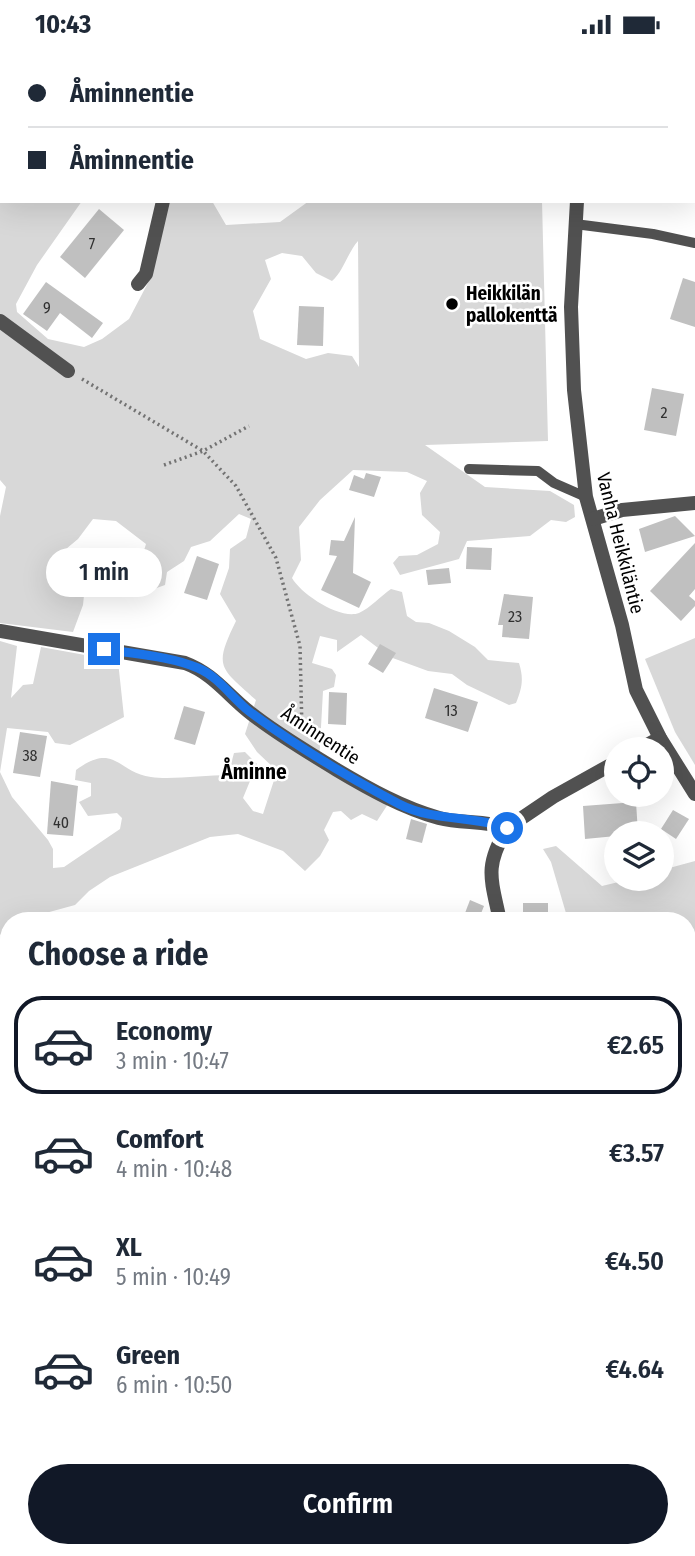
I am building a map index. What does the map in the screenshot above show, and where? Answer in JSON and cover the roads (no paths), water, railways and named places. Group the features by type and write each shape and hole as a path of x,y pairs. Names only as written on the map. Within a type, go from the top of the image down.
{"street":[{"path":"138,284 146,274 163,203"},
{"name":"Vanha Heikkiläntie","path":"577,203 571,307 573,390 586,497 622,625 636,690 660,737"},
{"path":"0,321 68,371"},
{"path":"593,519 622,510 695,503"},
{"name":"Åminnentie","path":"0,631 184,663 200,669 216,679 248,711 403,806 441,819 495,824 507,828"},
{"name":"Vanha Heikkiläntie","path":"674,760 695,794"},
{"path":"498,912 490,876 491,862 507,828 553,797 604,769"}],"lane":[{"path":"575,224 653,234 695,243"},
{"path":"469,469 538,471 554,483 586,497"}],"place":[{"name":"Heikkilän pallokenttä","path":"452,304"}],"district":[{"name":"Åminne","path":"254,772"}]}
